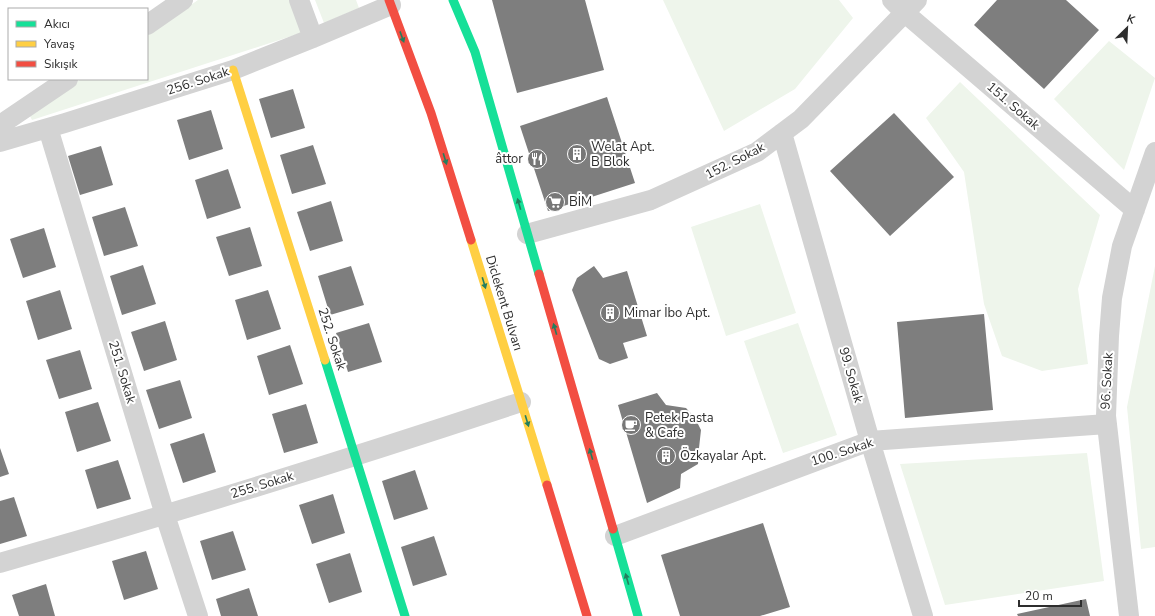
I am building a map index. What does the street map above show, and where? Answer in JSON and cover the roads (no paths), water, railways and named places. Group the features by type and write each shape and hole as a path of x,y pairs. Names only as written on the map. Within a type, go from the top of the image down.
{"main road":[{"path":"453,0 475,52 638,616"},
{"name":"Diclekent Bulvarı","path":"390,2 431,113 587,616"},
{"name":"252. Sokak","path":"233,70 405,616"}],"street":[{"path":"148,24 183,0"},
{"path":"299,0 314,38"},
{"name":"256. Sokak","path":"0,142 233,70 314,38 390,2"},
{"name":"152. Sokak","path":"527,234 651,200 757,152 801,119 905,4"},
{"name":"151. Sokak","path":"905,4 1135,210"},
{"path":"0,126 67,80"},
{"name":"251. Sokak","path":"48,128 165,514 198,616"},
{"name":"99. Sokak","path":"782,133 870,441 923,616"},
{"name":"96. Sokak","path":"1129,616 1106,408 1112,298 1122,246 1155,152"},
{"name":"255. Sokak","path":"0,563 355,456 521,402"},
{"name":"100. Sokak","path":"615,536 870,441 1107,424"}],"place":[{"name":"Welat Apt. B Blok","path":"577,154"},
{"name":"âttor","path":"537,159"},
{"name":"BİM","path":"555,202"},
{"name":"Mimar İbo Apt.","path":"610,313"},
{"name":"Petek Pasta & Cafe","path":"631,425"},
{"name":"Özkayalar Apt.","path":"666,456"}]}
